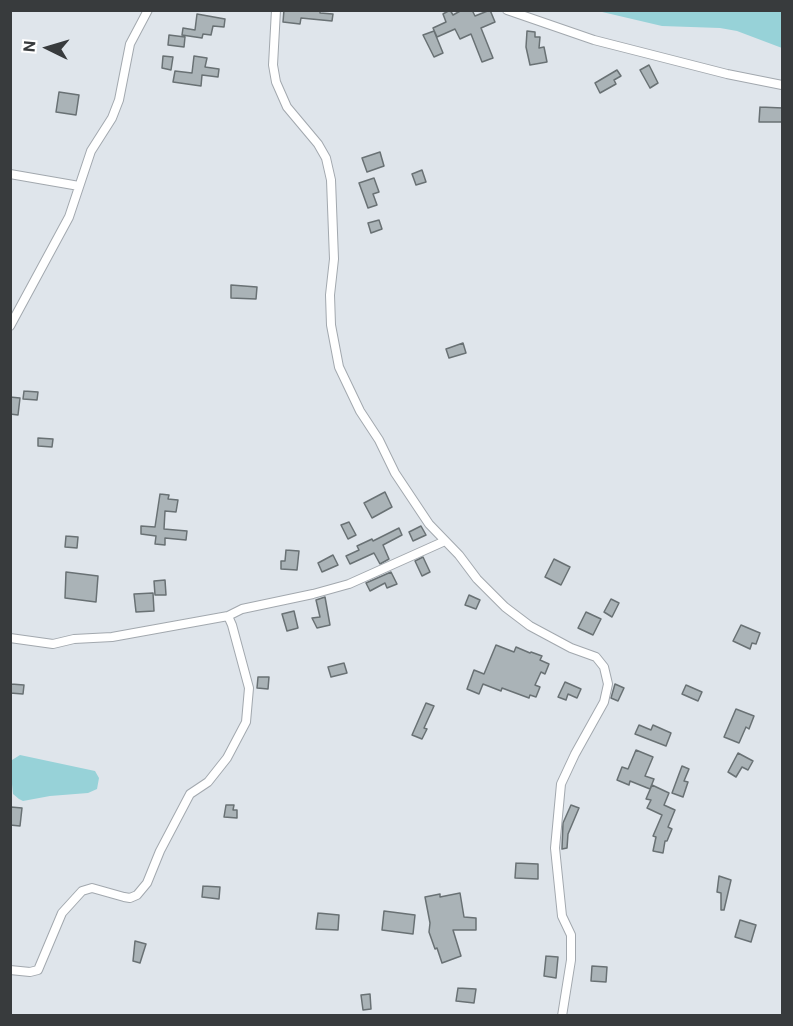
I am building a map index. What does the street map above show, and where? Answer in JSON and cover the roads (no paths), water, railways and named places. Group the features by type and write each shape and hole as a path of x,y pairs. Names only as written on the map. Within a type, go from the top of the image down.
{"street":[{"path":"10,326 69,217 91,152 112,118 119,100 130,44 148,10"},
{"path":"276,10 273,65 276,82 287,107 322,151 331,180 334,260 330,295 331,325 339,367 360,411 379,440 395,472 429,524 459,555 477,579 505,607 530,626 572,648 596,657 604,667 608,684 601,710 575,754 561,784 555,848 562,916 571,935 571,960 562,1016"},
{"path":"507,10 594,40 727,74 783,85"},
{"path":"10,174 78,186"},
{"path":"10,638 53,644 74,639 132,634 228,616 242,609 349,584 445,541"},
{"path":"10,970 30,972 38,969 62,913 82,891 92,888 130,898 137,895 147,883 160,851 190,794 208,782 227,758 246,722 249,687 228,616"}],"water":[{"path":"598,11 782,11 782,48 737,31 720,28 662,26"},
{"path":"20,755 95,771 99,778 97,789 88,793 23,801 13,794 10,764"}]}
